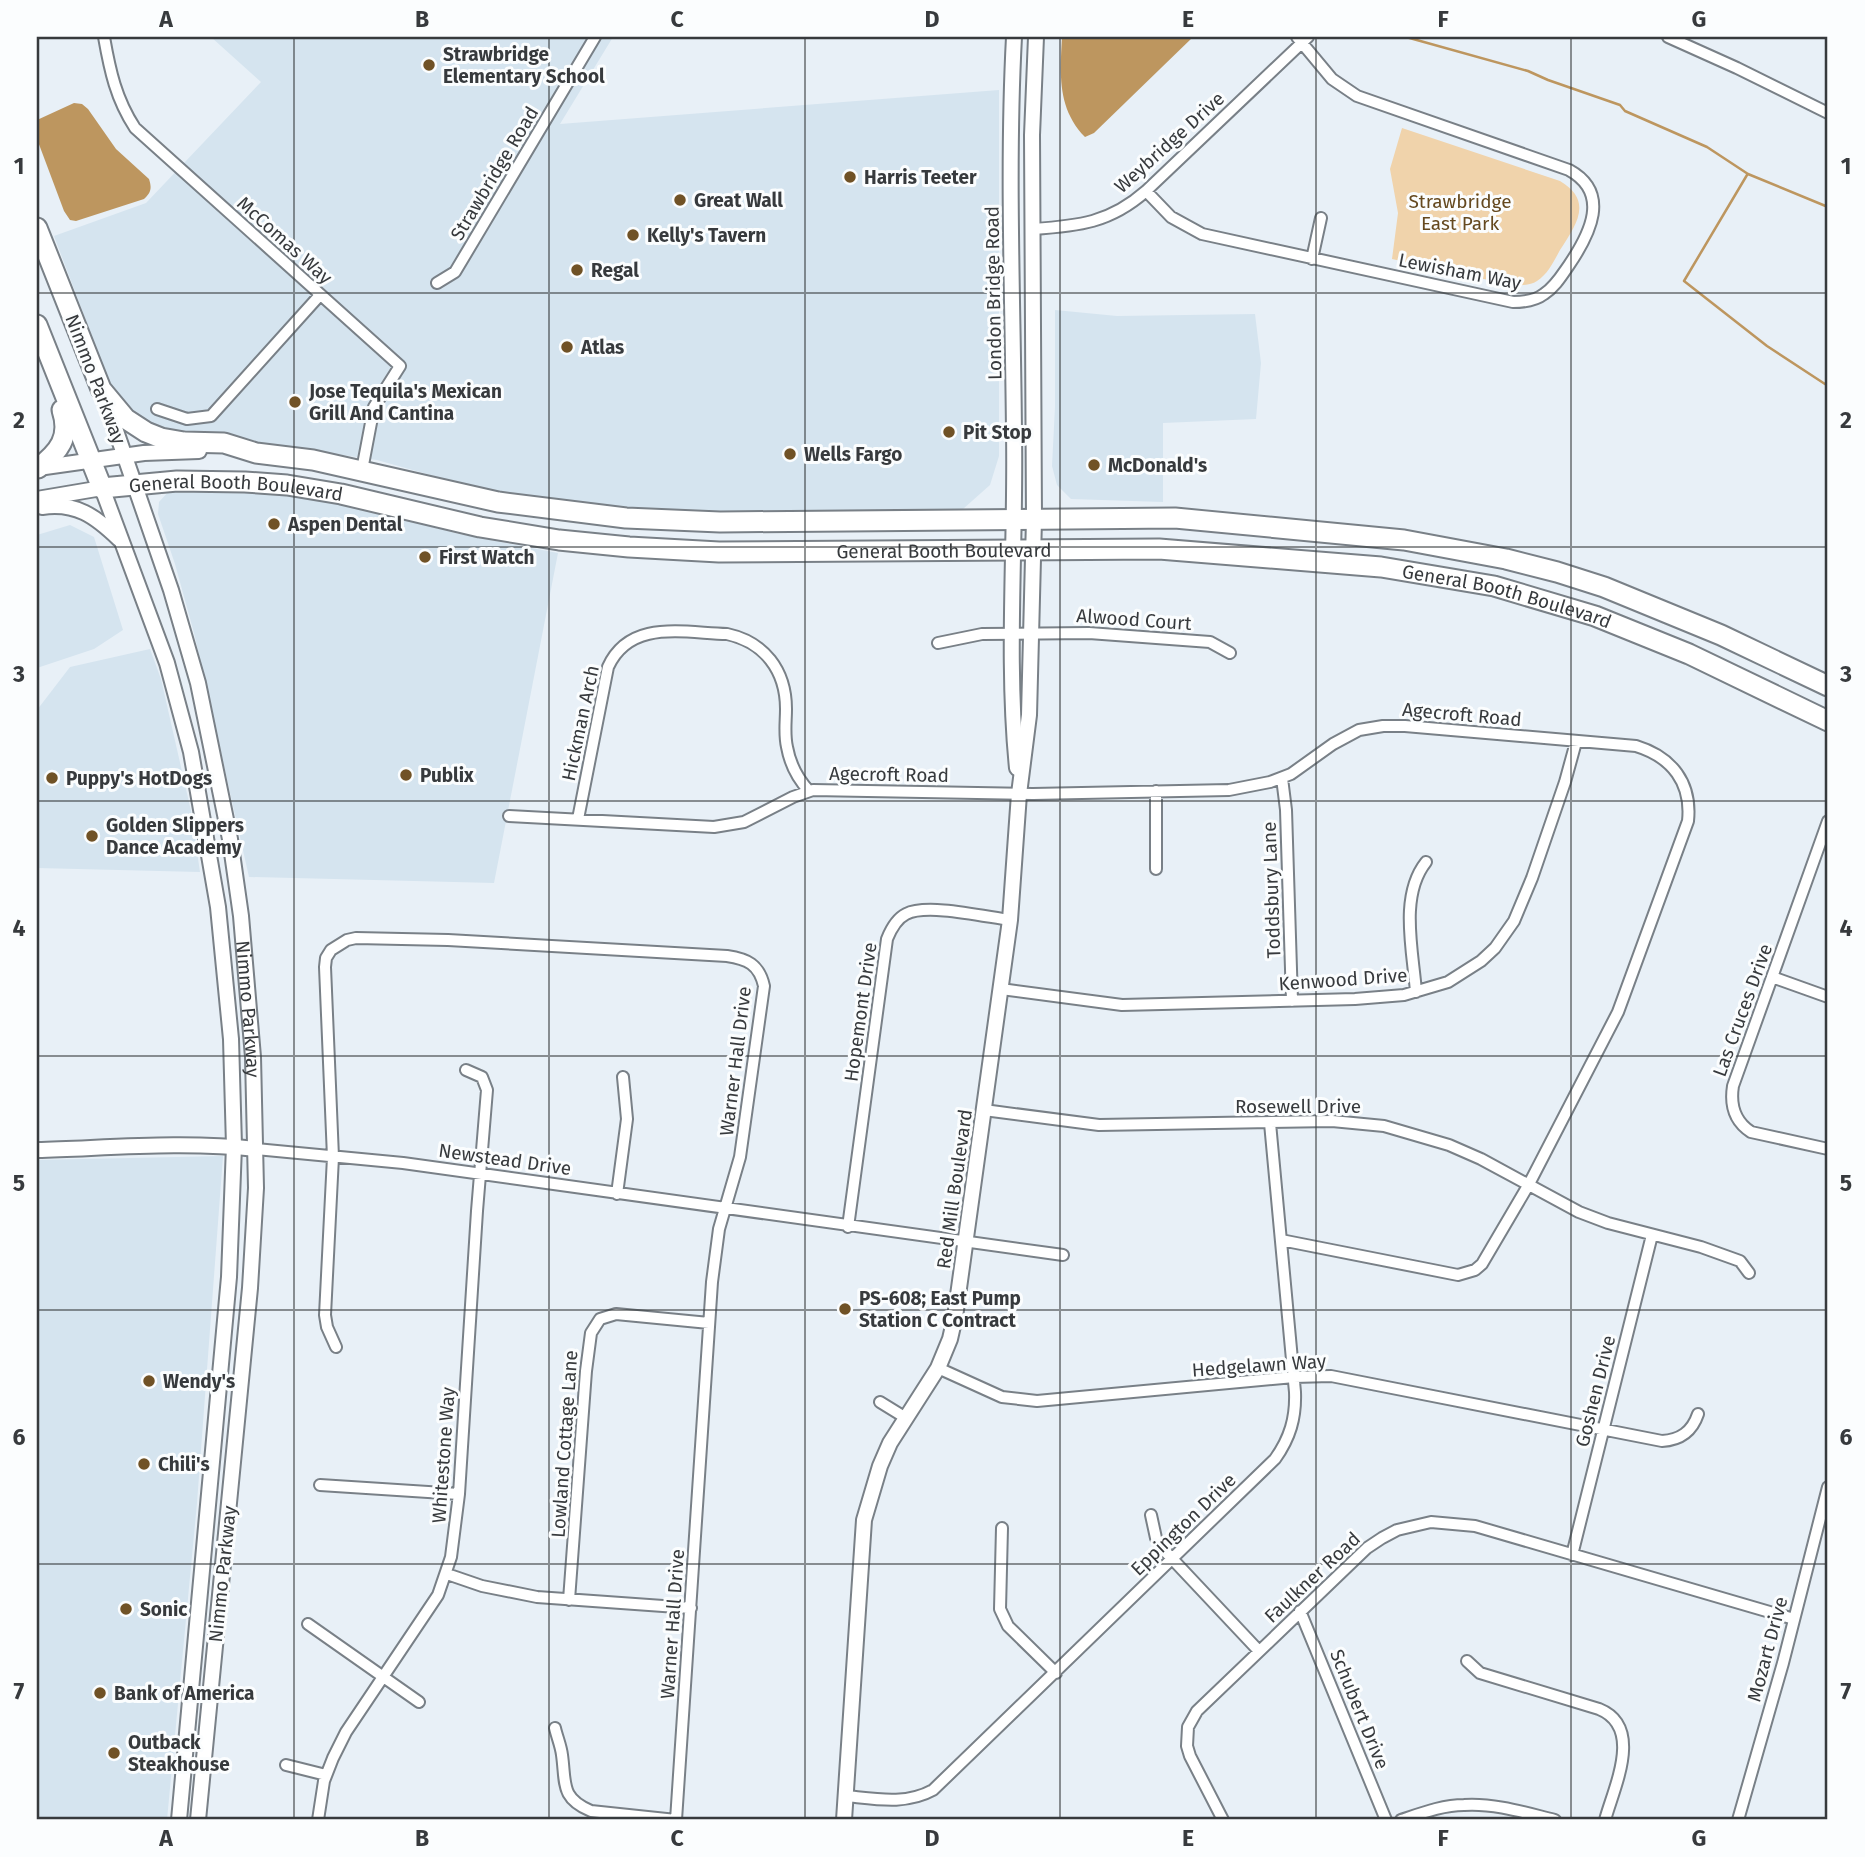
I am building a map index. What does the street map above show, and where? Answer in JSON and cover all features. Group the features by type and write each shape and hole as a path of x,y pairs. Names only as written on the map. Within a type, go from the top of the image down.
{"highway":[{"name":"Nimmo Parkway","path":"37,228 101,389"},
{"name":"Nimmo Parkway","path":"37,325 102,488"},
{"path":"37,347 63,414 66,433 58,450 37,468"},
{"path":"101,389 126,419 146,432 176,441 224,443 256,453"},
{"name":"General Booth Boulevard","path":"256,453 313,460 498,502 626,518 720,522 1175,518 1308,529 1450,547 1545,569 1604,587 1721,635 1828,687"},
{"name":"General Booth Boulevard","path":"102,488 209,480 286,485 341,494 480,527 592,544 719,552 1159,549 1319,561 1447,576 1494,586 1595,616 1647,636 1828,721"},
{"path":"480,527 485,514 494,511 547,519 586,513"}],"main road":[{"name":"London Bridge Road","path":"1014,37 1010,119 1024,519"},
{"name":"London Bridge Road","path":"1024,549 1033,229 1032,135 1037,37"},
{"name":"Nimmo Parkway","path":"101,389 189,647 230,839 249,997 256,1188 247,1327 198,1820"},
{"name":"General Booth Boulevard","path":"37,468 90,459 177,451 256,453"},
{"name":"Nimmo Parkway","path":"102,488 167,663 199,792 218,907 227,986 234,1146 233,1211 225,1335 179,1820"},
{"name":"General Booth Boulevard","path":"37,499 102,488"},
{"path":"37,508 54,505 75,508 100,521 123,542"},
{"name":"Red Mill Boulevard","path":"844,1820 864,1520 880,1466 890,1443 938,1368 950,1339 966,1243 1010,920 1019,794 1029,715 1032,632 1024,549"},
{"name":"Red Mill Boulevard","path":"1019,794 1011,712 1013,633 1024,549"},
{"name":"Newstead Drive","path":"37,1150 234,1146 256,1149"}],"street":[{"name":"McComas Way","path":"104,37 118,98 135,128 400,366 374,407 362,470"},
{"name":"Strawbridge Road","path":"437,283 455,272 595,37"},
{"path":"1668,37 1828,113"},
{"name":"Weybridge Drive","path":"1033,229 1078,226 1094,222 1128,205 1146,191 1302,39"},
{"name":"Lewisham Way","path":"1146,191 1171,217 1202,234 1513,302 1524,302 1545,294 1553,287 1576,254 1593,216 1593,197 1585,181 1569,170 1357,96 1332,79 1302,39"},
{"path":"1312,259 1321,218"},
{"path":"156,409 187,418 211,416 320,295"},
{"name":"Hickman Arch","path":"578,820 608,667 612,657 628,641 650,633 727,634 751,642 761,649 776,666 781,678 786,706 786,746 797,774 809,791"},
{"name":"Alwood Court","path":"938,643 982,634 1089,633 1210,642 1230,653"},
{"name":"Agecroft Road","path":"509,816 714,827 729,826 755,817 809,791 1019,794 1230,790 1282,778 1308,764 1346,736 1374,727 1405,726 1636,746 1661,756 1672,764 1688,796 1688,821 1618,1012 1487,1258 1475,1270 1458,1275 1282,1240"},
{"name":"Kenwood Drive","path":"1001,989 1122,1005 1355,999 1416,992 1448,982 1481,961 1499,943 1514,921 1553,818 1576,742"},
{"name":"Toddsbury Lane","path":"1282,778 1286,810 1292,1001"},
{"path":"1156,792 1156,869"},
{"name":"Las Cruces Drive","path":"1828,824 1732,1086 1732,1106 1739,1122 1751,1132 1828,1149"},
{"path":"1416,992 1410,894 1418,872 1426,862"},
{"name":"Hopemont Drive","path":"848,1227 887,939 891,930 904,914 925,909 1010,920"},
{"name":"Warner Hall Drive","path":"335,1347 325,1315 333,1157 325,967 331,950 356,938 448,940 727,956 743,959 758,970 764,986 740,1157 724,1209 712,1282 676,1820"},
{"path":"1772,977 1828,997"},
{"name":"Whitestone Way","path":"318,1820 326,1775 346,1732 438,1595 447,1574 459,1494 487,1090 482,1077 466,1070"},
{"path":"617,1194 627,1119 622,1077"},
{"name":"Rosewell Drive","path":"984,1110 1100,1125 1332,1121 1384,1126 1460,1150 1579,1212 1740,1261 1749,1273"},
{"name":"Eppington Drive","path":"846,1796 901,1800 913,1799 933,1790 1056,1674 1275,1459 1284,1447 1294,1419 1294,1377 1270,1123"},
{"name":"Newstead Drive","path":"256,1149 402,1163 1063,1255"},
{"name":"Goshen Drive","path":"1572,1555 1652,1235"},
{"name":"Lowland Cottage Lane","path":"569,1600 591,1333 600,1320 616,1314 709,1323"},
{"name":"Hedgelawn Way","path":"938,1368 989,1392 1019,1400 1037,1401 1294,1377 1331,1376 1667,1441 1685,1434 1698,1414"},
{"path":"880,1402 906,1418"},
{"path":"320,1485 459,1494"},
{"name":"Mozart Drive","path":"1738,1820 1826,1506 1828,1487"},
{"path":"1151,1515 1156,1538 1162,1548 1258,1650"},
{"name":"Faulkner Road","path":"1223,1820 1190,1756 1187,1736 1197,1711 1367,1548 1397,1530 1431,1522 1475,1527 1794,1619"},
{"path":"1002,1528 1000,1609 1008,1626 1056,1674"},
{"path":"447,1574 506,1592 569,1600 691,1608"},
{"name":"Schubert Drive","path":"1300,1611 1386,1820"},
{"path":"308,1624 419,1702"},
{"path":"1467,1661 1480,1673 1599,1709 1613,1716 1623,1733 1624,1750 1605,1820"},
{"path":"555,1728 567,1793 580,1807 590,1811 676,1820"},
{"path":"286,1765 326,1775"},
{"path":"1401,1820 1465,1804 1517,1811 1555,1820"}],"shaded area":[{"path":"211,37 613,37 560,124 999,90 999,456 990,485 963,509 920,512 658,512 513,498 377,460 171,433 139,419 113,392 54,236 146,203 261,82"},
{"path":"1062,37 1193,37 1094,133 1085,137 1069,114 1062,90"},
{"path":"74,103 82,104 88,109 116,149 149,179 150,190 144,199 76,221 70,220 64,211 37,139 37,120"},
{"path":"1055,310 1117,316 1255,314 1261,363 1256,419 1163,423 1163,502 1071,499 1057,485 1052,466"},
{"path":"239,488 326,499 459,534 558,553 494,883 249,877 194,633 158,514 159,502 170,490"},
{"path":"70,525 94,537 123,630 94,649 37,668 37,535"},
{"path":"150,649 161,679 191,811 200,872 37,868 37,710 70,667"},
{"path":"223,1156 197,1503 167,1820 37,1820 37,1160"}],"green space":[{"name":"Strawbridge East Park","path":"1402,128 1560,181 1570,189 1577,197 1579,214 1572,231 1541,278 1516,286 1392,259 1398,213 1390,169"}],"waterway":[{"path":"1406,37 1528,71 1620,105 1625,111 1707,147 1748,174 1828,207"},
{"path":"1747,175 1684,281 1767,346 1828,386"}],"place":[{"name":"Strawbridge Elementary School","path":"429,65"},
{"name":"Harris Teeter","path":"850,177"},
{"name":"Great Wall","path":"680,200"},
{"name":"Kelly's Tavern","path":"633,235"},
{"name":"Regal","path":"577,270"},
{"name":"Atlas","path":"567,347"},
{"name":"Jose Tequila's Mexican Grill And Cantina","path":"295,402"},
{"name":"Pit Stop","path":"949,432"},
{"name":"Wells Fargo","path":"790,454"},
{"name":"McDonald's","path":"1094,465"},
{"name":"Aspen Dental","path":"274,524"},
{"name":"First Watch","path":"425,557"},
{"name":"Publix","path":"406,775"},
{"name":"Puppy's HotDogs","path":"52,778"},
{"name":"Golden Slippers Dance Academy","path":"92,836"},
{"name":"PS-608; East Pump Station C Contract","path":"845,1309"},
{"name":"Wendy's","path":"149,1381"},
{"name":"Chili's","path":"144,1464"},
{"name":"Sonic","path":"126,1609"},
{"name":"Bank of America","path":"100,1693"},
{"name":"Outback Steakhouse","path":"114,1753"}]}
